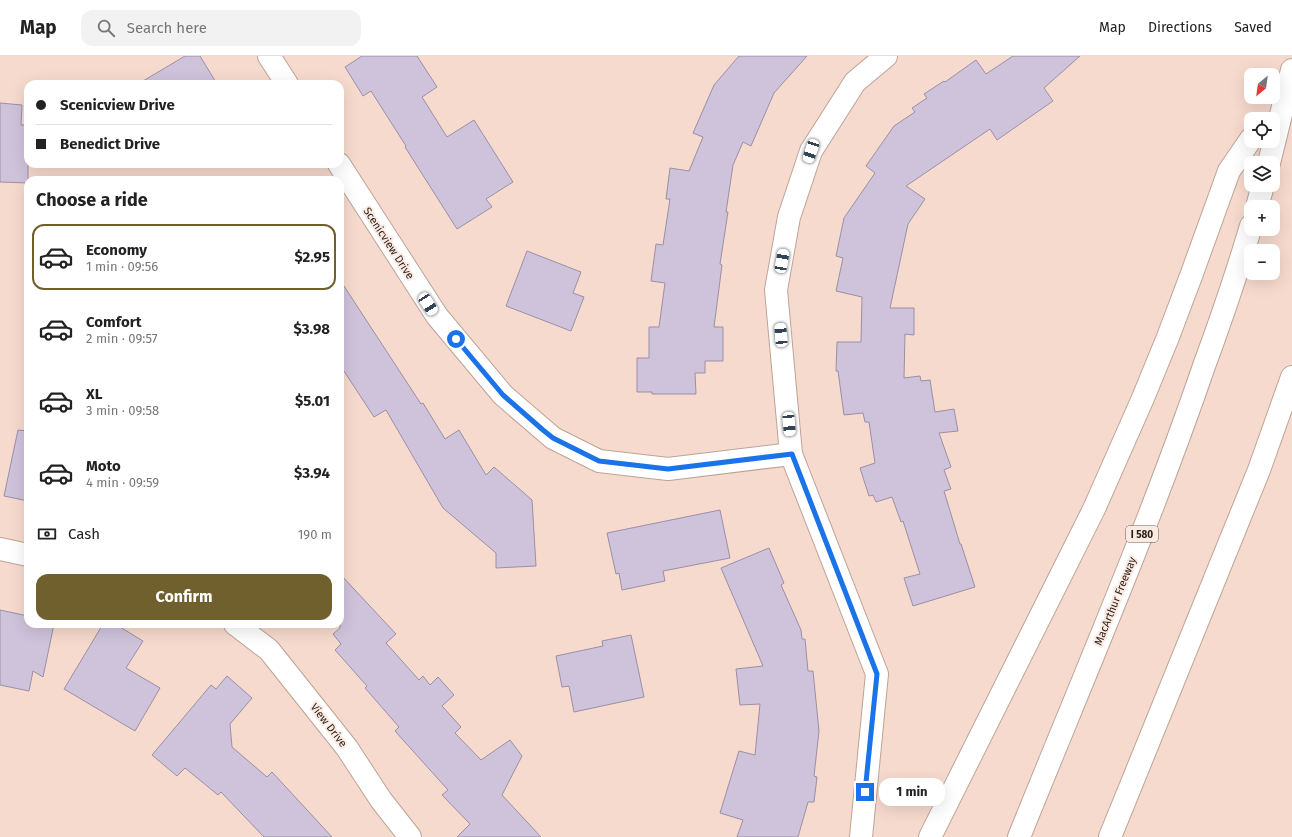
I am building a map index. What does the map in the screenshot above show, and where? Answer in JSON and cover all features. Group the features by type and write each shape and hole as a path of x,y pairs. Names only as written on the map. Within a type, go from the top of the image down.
{"main road":[{"path":"269,56 284,80"},
{"path":"861,837 877,674 792,454 776,290 789,217 811,151 855,82 886,56"},
{"path":"1270,112 1290,78"},
{"path":"1271,156 1290,78"},
{"path":"930,837 1097,502 1144,398 1191,276 1229,171 1245,148"},
{"name":"Scenicview Drive","path":"342,168 437,316 503,395 553,438 599,461 668,469 792,454"},
{"name":"MacArthur Freeway","path":"1019,837 1178,442 1237,272 1248,236"},
{"path":"1110,837 1256,477 1292,377"},
{"path":"0,549 24,554"},
{"name":"View Drive","path":"240,628 269,650 347,748 381,800 410,837"}],"building":[{"path":"185,56 200,56 215,80 145,80"},
{"path":"362,56 417,56 437,87 422,97 447,137 474,120 513,182 486,199 492,207 457,229 371,91 363,96 345,67"},
{"path":"739,56 807,56 774,93 751,146 743,142 733,165 726,212 728,212 720,264 722,265 714,327 723,327 723,361 705,361 705,373 695,373 696,394 652,394 652,392 637,392 637,358 649,358 649,327 659,327 665,283 651,281 656,244 663,245 670,199 666,199 670,168 689,171 703,137 693,133 714,85"},
{"path":"1013,56 1080,56 1044,88 1053,101 997,140 990,129 906,186 925,199 908,224 890,308 914,308 914,335 905,334 904,378 920,376 921,381 930,380 935,412 954,409 958,431 939,433 951,467 944,470 951,489 944,491 975,587 913,606 904,578 920,574 903,521 901,522 892,497 876,502 873,495 869,496 860,468 875,463 869,422 865,422 863,413 844,415 838,371 836,371 837,342 861,342 862,297 836,291 843,258 836,256 844,218 875,173 866,166 894,126 915,112 912,108 927,98 924,94 944,81 945,82 976,60 986,74"},
{"path":"0,103 22,105 21,125 24,125 24,168 28,168 28,176 24,176 24,183 0,182"},
{"path":"527,251 581,272 573,293 584,297 571,331 506,306"},
{"path":"344,286 421,404 423,403 445,439 459,430 486,475 494,467 532,500 536,566 496,568 496,553 443,508 386,410 374,417 344,371"},
{"path":"18,430 24,431 24,500 4,496"},
{"path":"720,510 730,558 663,571 665,581 622,590 619,573 616,574 607,533"},
{"path":"769,548 784,583 781,585 801,630 802,639 805,639 808,671 813,671 819,731 814,776 817,777 814,802 808,802 798,837 737,837 743,820 720,813 739,751 755,755 760,704 740,705 736,669 763,666 721,568"},
{"path":"344,578 396,634 386,643 419,680 423,676 430,685 438,677 454,695 442,706 461,727 455,733 481,760 510,740 522,756 502,795 541,837 457,837 470,824 442,795 448,790 395,731 399,727 365,688 367,686 335,650 341,644 333,634 340,628 344,628"},
{"path":"0,610 24,615 24,628 53,628 43,677 33,671 29,691 0,685"},
{"path":"101,628 122,628 143,641 126,668 160,688 135,731 64,689"},
{"path":"631,635 644,697 574,712 569,686 562,687 556,656 603,646 602,641"},
{"path":"227,676 252,698 230,724 232,747 267,777 272,772 332,837 264,837 221,792 218,795 185,768 177,776 152,755 211,685 216,689"}],"route":[{"path":"456,339 503,395 543,430 553,438 599,461 668,469 765,456 792,454 877,674 865,792"}]}
